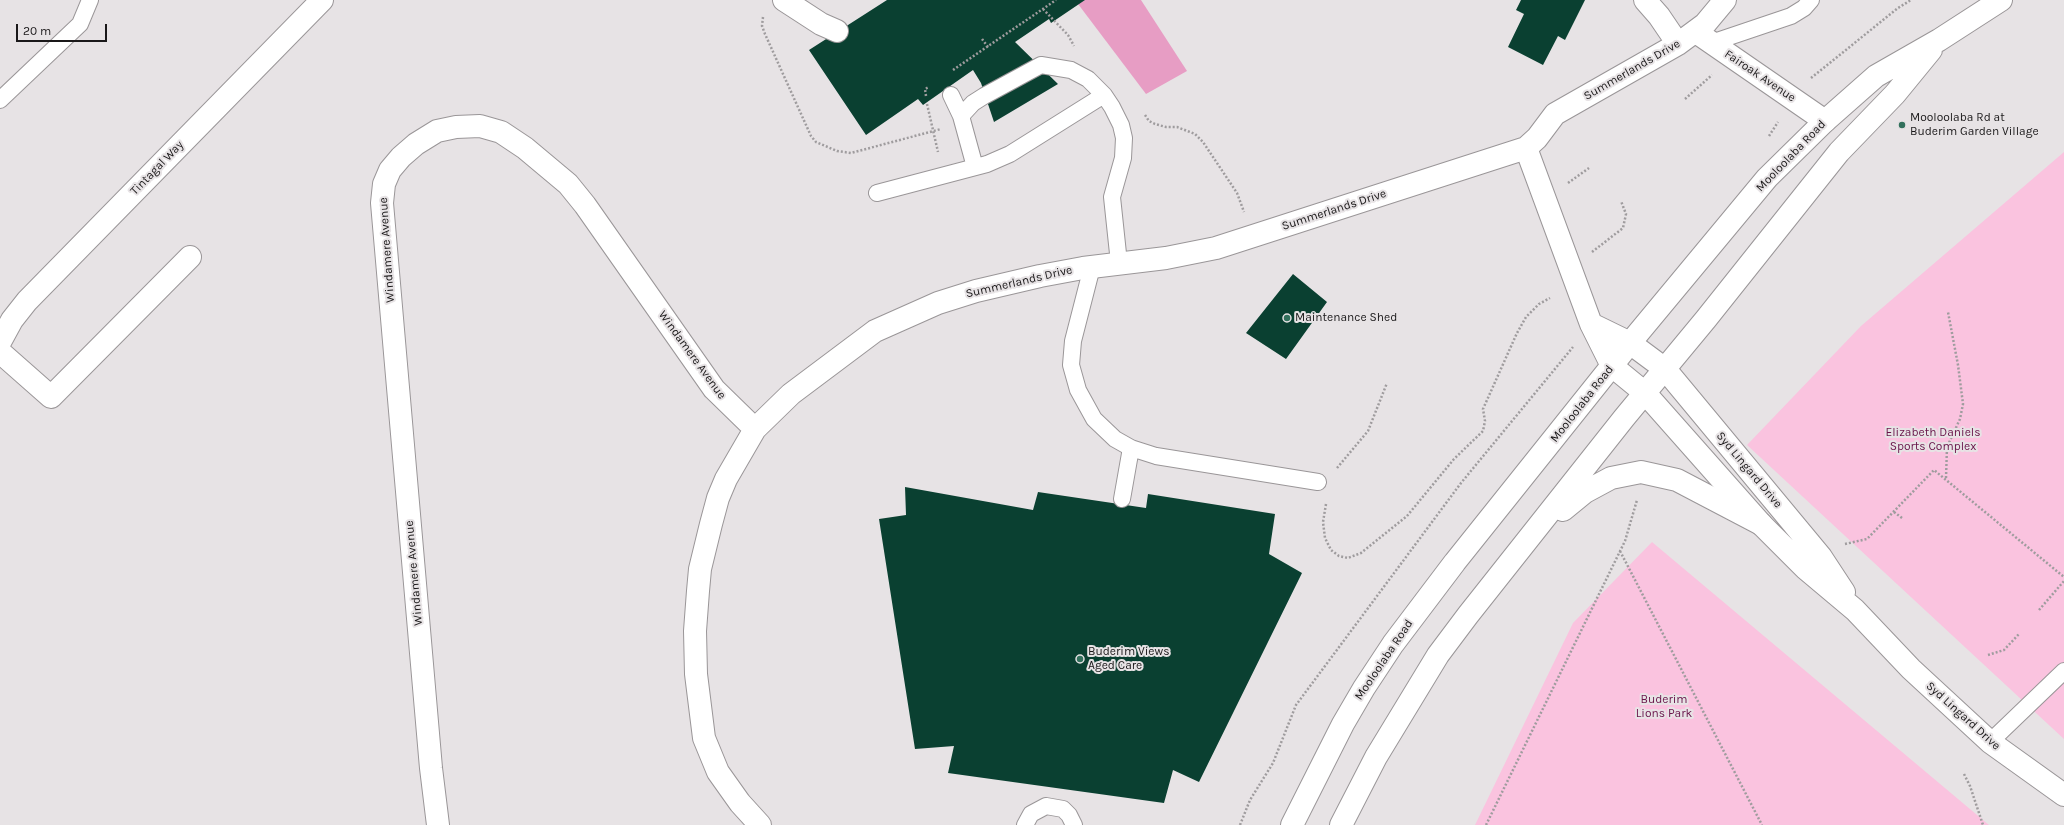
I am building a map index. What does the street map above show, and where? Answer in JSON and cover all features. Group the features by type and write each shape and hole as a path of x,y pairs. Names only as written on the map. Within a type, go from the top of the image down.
{"street":[{"name":"Tintagal Way","path":"0,342 12,320 27,301 322,0"},
{"path":"784,0 821,24 837,31"},
{"path":"1645,0 1659,16 1678,44"},
{"name":"Summerlands Drive","path":"760,825 736,798 718,772 710,755 701,721 696,674 695,638 700,569 718,498 744,445 755,429 791,394 875,331 907,316 976,291 1027,278 1119,263 1166,258 1216,248 1526,148 1538,138 1555,114 1678,44 1711,42 1725,0"},
{"name":"Mooloolaba Road","path":"1292,825 1343,724 1364,688 1393,644 1455,562 1630,343 1767,178 1825,120 1876,76 1939,40 2001,0"},
{"name":"Mooloolaba Road","path":"1341,825 1376,757 1438,655 1645,393 1839,152 1895,94 1939,40"},
{"name":"Fairoak Avenue","path":"1711,42 1825,120"},
{"name":"Windamere Avenue","path":"438,825 431,768 382,204 384,184 390,170 401,157 416,144 437,132 456,127 480,126 501,132 525,148 568,184 593,217 714,389 755,429"},
{"path":"1526,148 1591,324 1612,366"},
{"path":"0,352 51,396 190,257"},
{"name":"Syd Lingard Drive","path":"1591,324 1630,343 1665,369 1821,557 1855,610"},
{"name":"Syd Lingard Drive","path":"1612,366 1645,393 1762,524 1804,568 1855,610 1911,669 1990,742 2064,795"},
{"path":"1523,547 1585,492 1611,478 1641,472 1677,480 1762,524"}],"lane":[{"path":"0,100 80,24 90,0"},
{"path":"1711,42 1791,16 1804,8 1811,0"},
{"path":"961,116 984,96 1041,65 1071,70 1088,79 1104,95 1121,125 1124,138 1123,158 1112,197 1119,263"},
{"path":"951,95 961,116 975,167"},
{"path":"877,193 975,167 1010,154 1104,95"},
{"path":"1092,267 1073,341 1071,365 1078,390 1094,419 1115,439 1131,448 1156,456 1318,482"},
{"path":"1122,499 1131,448"},
{"path":"1990,742 2064,671"},
{"path":"1025,825 1031,814 1046,806 1063,809 1069,815 1074,825"}],"path":[{"path":"950,72 1056,0"},
{"path":"1806,82 1898,8 1911,0"},
{"path":"1043,9 1068,35 1077,50"},
{"path":"764,14 762,26 765,34 811,136 816,142 837,151 852,153 945,128"},
{"path":"982,38 988,47"},
{"path":"1685,99 1707,82 1711,42"},
{"path":"931,85 925,89 932,131"},
{"path":"1143,112 1148,121 1166,128 1186,130 1195,134 1203,142 1237,192 1253,237"},
{"path":"1587,255 1623,228 1626,214 1621,201"},
{"path":"1327,499 1323,522 1325,538 1331,550 1339,556 1348,558 1361,552 1407,516 1454,459 1483,431 1485,421 1483,410 1517,333 1526,317 1539,304 1550,298"},
{"path":"1946,479 1947,447 1960,419 1963,404 1958,365 1948,312"},
{"path":"1240,825 1250,800 1273,763 1296,705 1461,483 1574,346"},
{"path":"1335,471 1368,431 1387,384"},
{"path":"1842,544 1867,539 1934,470 2064,577"},
{"path":"1486,825 1620,551 1638,495"},
{"path":"1894,512 1902,518"},
{"path":"1620,551 1762,825"},
{"path":"2039,610 2064,581"},
{"path":"1988,655 2004,650 2019,634"},
{"path":"1964,774 1970,786 1983,825"}],"green space":[{"name":"Elizabeth Daniels Sports Complex","path":"2064,152 2064,739 1747,445 1861,326"},
{"name":"Buderim Lions Park","path":"1652,542 1989,825 1475,825 1573,623"}],"shaded area":[{"path":"1075,0 1141,0 1187,71 1146,94"}],"building":[{"path":"887,0 1085,0 1051,23 1049,19 1015,42 1058,84 994,122 981,83 973,70 923,105 918,99 866,135 809,50"},
{"path":"1521,0 1585,0 1565,40 1558,36 1543,65 1508,47 1524,14 1516,10"},
{"name":"Maintenance Shed","path":"1293,274 1327,302 1286,359 1246,333"},
{"name":"Buderim Views Aged Care","path":"905,487 1033,510 1038,492 1146,508 1148,494 1275,514 1269,554 1302,573 1199,782 1173,770 1164,803 948,773 954,746 915,749 879,519 906,515"}],"place":[{"name":"Mooloolaba Rd at Buderim Garden Village","path":"1902,125"},
{"name":"Maintenance Shed","path":"1287,318"},
{"name":"Buderim Views Aged Care","path":"1080,659"}]}
